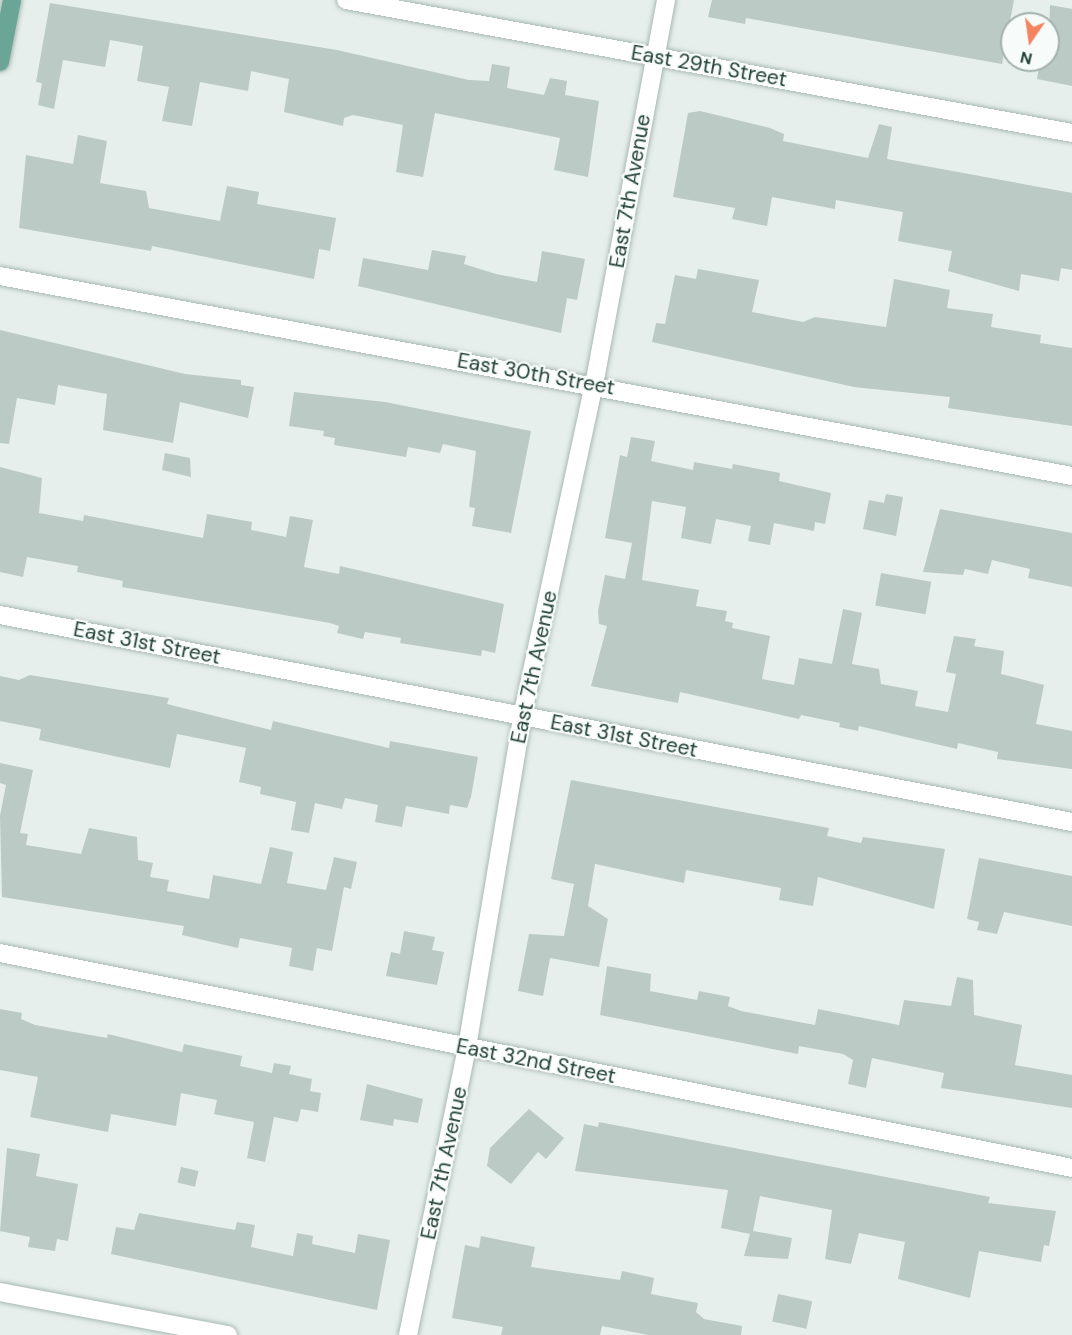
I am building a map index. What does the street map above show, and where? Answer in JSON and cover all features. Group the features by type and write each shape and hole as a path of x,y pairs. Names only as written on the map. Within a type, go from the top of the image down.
{"main road":[{"path":"0,62 12,0"}],"street":[{"name":"East 29th Street","path":"346,0 1072,133"},
{"name":"East 7th Avenue","path":"408,1335 467,1047 522,717 594,385 666,0"},
{"name":"East 30th Street","path":"0,276 1072,476"},
{"name":"East 31st Street","path":"0,615 1072,822"},
{"name":"East 32nd Street","path":"0,953 1072,1168"},
{"path":"0,1292 228,1335"}],"building":[{"path":"712,0 1014,0 1012,12 1000,12 1000,64 746,18 745,24 708,17"},
{"path":"50,3 337,50 469,80 489,81 492,64 510,67 507,88 544,95 550,78 567,81 565,95 599,101 588,177 554,170 560,138 435,113 423,177 396,172 403,125 353,115 344,118 343,126 284,112 289,79 251,71 248,91 200,82 192,126 162,121 169,87 137,81 143,46 110,40 105,67 63,60 54,109 38,105 42,83 36,82"},
{"path":"1050,5 1072,9 1072,86 1037,79 1038,72 1060,72 1060,12 1050,12"},
{"path":"700,111 770,128 784,134 783,141 868,158 879,124 892,127 887,159 1072,193 1072,270 1061,268 1059,281 1021,274 1019,291 948,271 952,251 898,241 903,212 836,200 835,209 772,197 767,226 732,219 735,208 673,197 688,113"},
{"path":"78,135 107,141 100,183 146,191 149,208 220,221 227,186 259,192 257,204 336,218 330,251 319,249 314,279 152,246 151,251 19,228 26,155 73,164"},
{"path":"432,250 466,256 464,264 496,274 537,282 542,251 585,259 577,300 567,298 561,333 358,286 363,258 428,270"},
{"path":"698,269 759,280 752,312 803,322 815,317 886,327 894,279 950,290 947,308 993,314 991,327 1041,335 1040,343 1072,348 1072,426 948,408 950,397 854,387 652,342 656,323 665,324 675,275 696,279"},
{"path":"0,330 185,374 241,380 241,385 254,387 248,418 180,402 173,443 103,430 107,394 58,385 55,405 17,398 9,444 0,443"},
{"path":"294,392 385,402 531,431 511,533 472,526 475,508 469,507 476,451 443,444 440,453 408,447 406,457 334,445 335,438 323,436 324,431 289,426"},
{"path":"631,437 655,441 651,461 693,470 694,462 732,469 733,464 780,473 779,481 831,493 825,524 815,522 814,531 774,523 770,545 748,541 751,526 716,519 711,544 681,538 686,507 652,501 642,580 699,590 696,606 727,611 725,621 733,623 732,628 770,636 762,679 794,685 799,658 832,664 843,609 862,613 852,664 879,669 881,684 918,691 915,706 948,712 956,674 946,672 954,636 976,639 974,646 1004,651 1001,674 1044,685 1036,724 1072,731 1072,769 997,759 998,752 958,743 957,749 859,726 858,731 839,727 840,723 801,715 799,719 680,692 678,703 591,686 607,626 599,624 598,611 605,575 625,579 632,543 605,538 620,455 627,457"},
{"path":"165,453 190,458 191,477 162,470"},
{"path":"0,467 42,478 39,513 83,521 84,515 203,538 207,514 252,522 251,530 286,537 290,516 313,520 304,567 339,574 340,566 504,604 495,653 482,650 481,656 400,643 401,638 365,632 363,639 337,633 339,626 330,623 122,587 123,581 77,572 78,566 27,557 23,577 0,572"},
{"path":"886,494 903,497 896,536 863,529 869,500 884,503"},
{"path":"940,509 1072,533 1072,587 1028,578 1030,569 992,560 988,574 965,569 963,575 923,572"},
{"path":"881,573 931,582 925,614 875,605"},
{"path":"30,675 169,698 167,704 271,730 273,721 389,748 390,741 478,757 471,797 467,808 450,805 449,814 406,806 402,827 375,822 378,805 345,798 342,809 315,803 309,833 291,830 296,802 260,794 261,787 239,782 246,748 177,734 170,768 39,740 41,729 0,721 0,676 19,680"},
{"path":"0,763 33,770 20,833 28,834 26,845 81,854 89,828 137,837 138,860 153,863 150,877 169,880 167,891 209,899 213,875 261,884 270,847 293,852 287,883 326,890 334,857 357,862 351,889 344,887 332,951 317,948 313,971 289,966 292,948 240,938 238,948 182,935 184,926 2,897 0,816 6,785 0,783"},
{"path":"571,780 829,828 827,836 861,843 863,837 945,849 934,909 818,877 813,906 779,900 781,888 686,870 684,883 595,864 588,906 608,919 599,967 550,958 543,996 518,991 529,934 564,936 574,884 551,879"},
{"path":"979,858 1072,876 1072,926 1004,912 997,934 977,930 979,922 967,919"},
{"path":"404,931 435,937 432,950 444,952 437,985 386,976 391,952 400,954"},
{"path":"607,966 651,974 650,991 697,1000 699,991 730,997 728,1006 741,1011 815,1025 818,1009 899,1025 904,1000 951,1006 957,977 973,980 974,1015 1022,1025 1015,1065 1072,1075 1072,1108 941,1088 944,1073 872,1058 866,1088 848,1084 853,1060 843,1054 799,1046 798,1054 600,1015"},
{"path":"0,1009 22,1013 21,1019 35,1025 107,1038 108,1034 182,1052 184,1044 242,1056 240,1066 272,1073 274,1063 291,1066 289,1074 312,1079 310,1091 321,1093 318,1112 301,1109 298,1122 274,1117 265,1162 247,1158 254,1122 214,1114 217,1100 181,1093 176,1126 111,1114 108,1132 30,1117 38,1077 0,1070"},
{"path":"367,1084 423,1099 418,1123 394,1119 393,1126 360,1120"},
{"path":"529,1109 564,1138 546,1159 538,1152 511,1184 487,1166 490,1148"},
{"path":"599,1122 990,1197 988,1203 1056,1211 1049,1246 1044,1245 1041,1262 979,1251 970,1298 898,1279 905,1242 859,1233 851,1264 825,1259 832,1210 760,1196 753,1231 792,1238 788,1259 744,1256 750,1234 721,1228 728,1190 575,1171 584,1124 598,1127"},
{"path":"7,1148 40,1154 36,1176 78,1184 68,1241 57,1239 55,1251 28,1247 30,1237 0,1231"},
{"path":"181,1167 199,1171 195,1187 177,1183"},
{"path":"139,1213 235,1230 237,1222 255,1225 251,1247 293,1256 297,1233 313,1236 312,1244 355,1253 358,1234 390,1240 377,1310 111,1254 116,1227 134,1230"},
{"path":"481,1236 535,1247 531,1267 620,1280 622,1271 654,1278 651,1294 698,1303 696,1312 704,1319 742,1326 741,1335 648,1335 602,1326 600,1335 501,1335 503,1327 452,1318 465,1245 479,1248"},
{"path":"778,1294 812,1301 806,1329 772,1321"}]}
